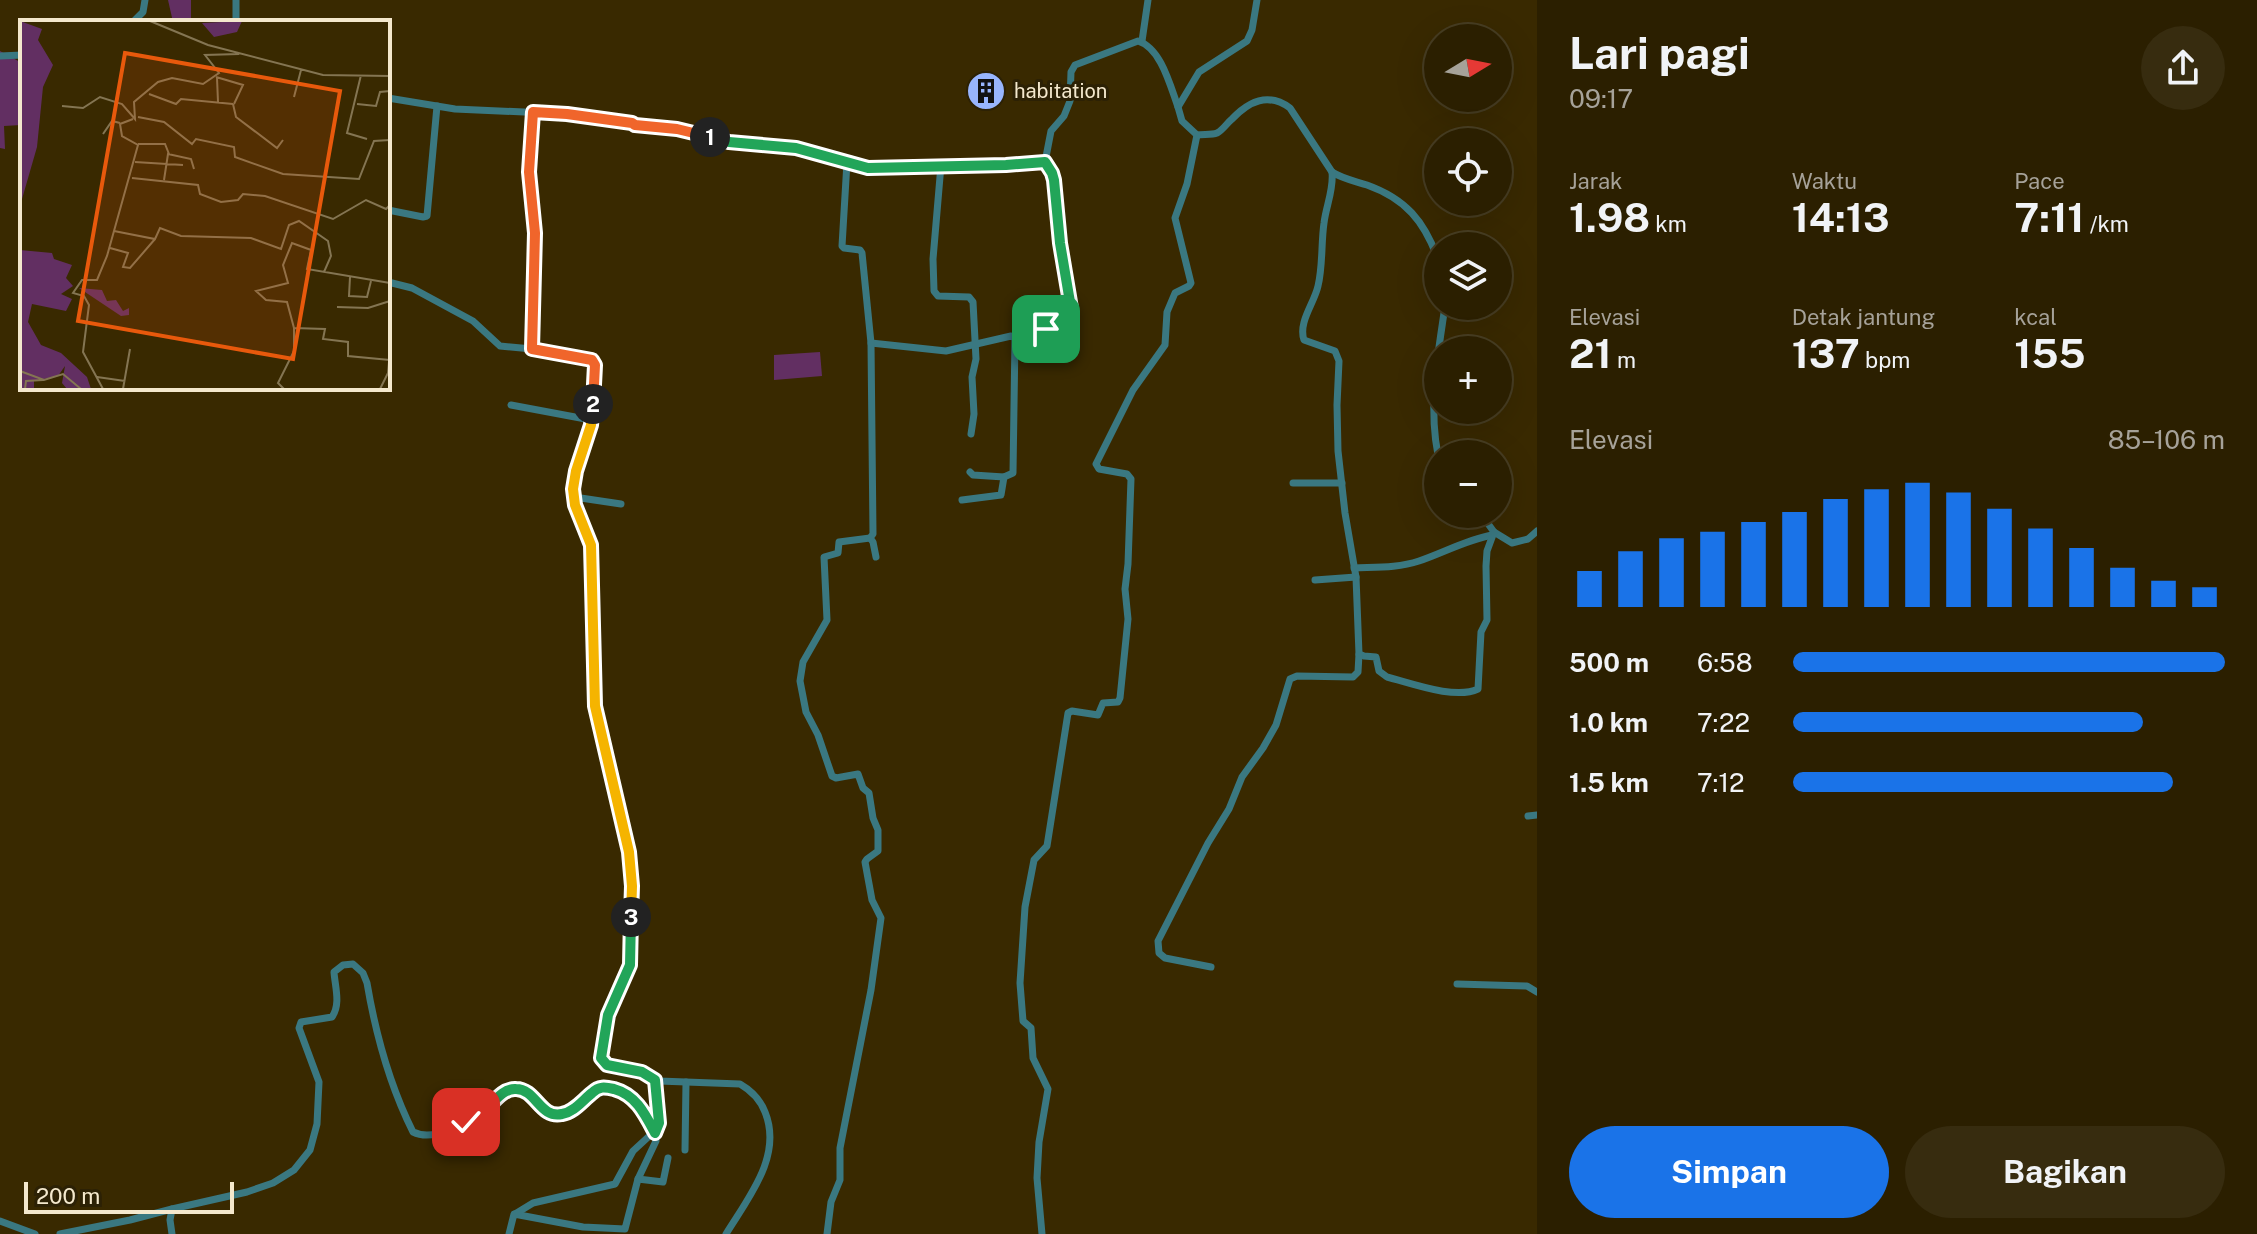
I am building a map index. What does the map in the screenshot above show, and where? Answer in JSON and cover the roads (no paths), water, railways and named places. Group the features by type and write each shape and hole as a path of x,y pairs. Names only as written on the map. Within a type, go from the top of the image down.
{"street":[{"path":"135,20 143,12 145,0"},
{"path":"1142,41 1148,0"},
{"path":"1178,107 1199,72 1247,41 1257,0"},
{"path":"1016,347 1037,339 1071,312 1054,176 1045,162 1051,131 1064,116 1070,101 1071,72 1075,65 1131,42 1142,41 1155,52 1182,121 1197,135 1217,133 1254,101 1266,98 1277,100 1290,108 1332,172 1318,285 1302,334 1304,340 1331,349 1338,355 1337,405 1342,483 1356,577 1358,672 1356,676 1297,676 1290,679 1276,725 1242,777 1229,809 1158,941 1159,953 1165,958 1211,967"},
{"path":"0,56 20,55"},
{"path":"390,98 437,106 567,114 677,129 729,142 796,148 868,168 1045,162"},
{"path":"390,210 427,216 437,106"},
{"path":"532,349 535,233 529,172 533,112"},
{"path":"1042,1234 1037,1178 1039,1142 1048,1089 1033,1058 1031,1028 1023,1021 1021,1011 1024,915 1034,860 1047,846 1068,713 1098,715 1103,703 1119,700 1128,615 1125,589 1131,479 1127,474 1099,469 1096,464 1135,386 1165,345 1167,312 1175,293 1191,283 1175,218 1187,184 1197,135"},
{"path":"847,162 842,246 860,250 862,255 871,343 873,534 870,538"},
{"path":"941,165 933,259 934,291 938,296 969,297 972,300 976,361 972,380 974,414 971,434"},
{"path":"1332,172 1380,190 1410,210 1426,232"},
{"path":"390,282 412,288 473,321 500,346 594,361 591,420 576,471 574,497 592,554 595,706 631,868 630,965 608,1015 601,1058 607,1065 642,1072 655,1080 740,1084 757,1097 767,1116 770,1146 766,1163 726,1234"},
{"path":"1435,440 1434,383 1442,320"},
{"path":"871,343 943,351 1011,336 1015,338 1014,472 1004,477 973,475 970,472"},
{"path":"511,405 591,420"},
{"path":"962,500 1001,495 1004,477"},
{"path":"1293,483 1342,483"},
{"path":"574,497 621,504"},
{"path":"1489,528 1493,534 1512,543 1528,539 1537,531"},
{"path":"1354,568 1418,562 1493,534"},
{"path":"1359,654 1375,656 1379,671 1387,677 1445,691 1471,692 1478,689 1481,632 1487,620 1486,566 1493,534"},
{"path":"870,538 876,557"},
{"path":"827,1234 831,1202 840,1180 840,1148 878,950 881,916 872,900 865,860 878,852 878,830 869,792 863,788 859,774 836,778 830,773 818,735 806,712 800,674 803,662 827,620 824,557 838,553 839,542 870,538"},
{"path":"1315,580 1356,577"},
{"path":"1528,816 1537,815"},
{"path":"60,1234 247,1192 273,1183 294,1170 310,1150 317,1124 319,1082 299,1028 301,1022 332,1017 338,1003 334,972 343,965 353,964 363,973 390,1083 416,1135 435,1134 466,1122 484,1112 512,1088 524,1090 543,1110 554,1114 574,1109 594,1091 604,1087 620,1090 635,1100 645,1114 656,1141 638,1179 625,1231 583,1227 514,1214"},
{"path":"1457,984 1527,986 1537,992"},
{"path":"509,1234 514,1214 533,1203 615,1184 633,1151 658,1128 655,1080"},
{"path":"685,1150 686,1082"},
{"path":"638,1179 664,1181 668,1158"},
{"path":"172,1209 172,1234"},
{"path":"0,1221 35,1234"}],"place":[{"name":"habitation","path":"986,91"}]}
